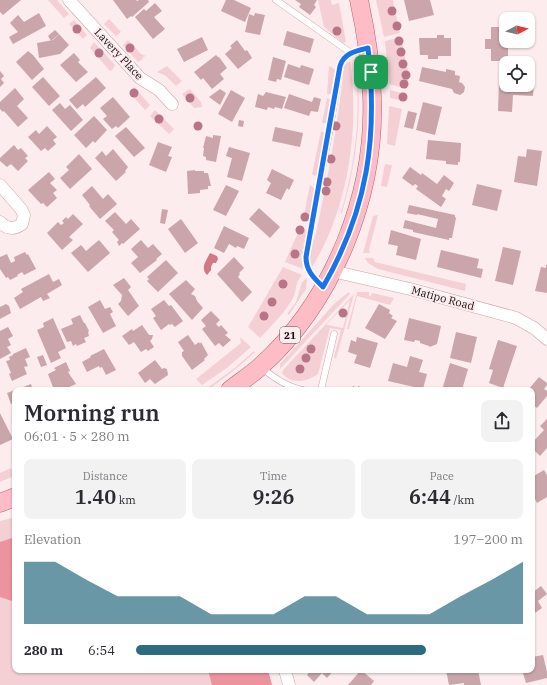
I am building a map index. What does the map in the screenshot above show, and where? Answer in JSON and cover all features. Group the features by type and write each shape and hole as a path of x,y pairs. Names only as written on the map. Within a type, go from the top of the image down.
{"main road":[{"name":"21","path":"234,387 260,367 292,332 304,316 332,271 354,222 366,176 370,146 372,97 368,48 359,0"},
{"path":"0,503 12,498"}],"street":[{"name":"Lavery Place","path":"69,0 140,78 159,90 172,104"},
{"path":"0,185 21,209 24,215 22,224 15,228 6,226 0,222"},
{"name":"Matipo Road","path":"332,271 410,289 516,318 534,328 547,339"},
{"path":"286,673 289,685"}],"lane":[{"path":"276,0 351,53"},
{"path":"323,287 308,269 306,253 340,66 343,59 351,53 368,48"},
{"path":"322,387 334,334"},
{"path":"260,367 275,378 294,387"}],"shaded area":[{"path":"48,0 57,0 69,14 64,18"},
{"path":"318,0 331,0 332,5 339,3 346,42 343,43 324,27"},
{"path":"376,0 393,0 400,33 384,37"},
{"path":"109,19 121,32 116,36 104,24"},
{"path":"74,20 87,35 83,39 69,24"},
{"path":"401,37 409,76 406,89 389,84 385,41"},
{"path":"128,40 141,54 146,56 143,57 143,59 138,62 123,45"},
{"path":"94,42 115,65 110,71 90,48"},
{"path":"350,61 353,86 353,113 352,140 348,167 335,220 312,267 310,258 333,147 344,65"},
{"path":"355,62 359,102 357,139 347,195 341,213 350,176 356,138 358,100"},
{"path":"167,66 182,81 176,86 166,76 157,72"},
{"path":"329,66 335,70 331,94 327,94"},
{"path":"134,87 150,105 145,110 130,93"},
{"path":"190,89 201,102 202,107 194,108 182,94"},
{"path":"390,90 406,94 404,101 390,98"},
{"path":"327,98 330,100 327,122 322,123"},
{"path":"389,106 402,109 395,146 387,144"},
{"path":"155,110 174,129 169,134 150,116"},
{"path":"321,131 325,135 317,175 315,176 312,174"},
{"path":"385,164 392,165 387,187 381,186"},
{"path":"310,185 315,190 309,221 303,220"},
{"path":"378,215 369,250 370,253 363,253 373,216"},
{"path":"301,226 306,232 301,256 303,269 285,262"},
{"path":"210,253 217,256 218,259 216,263 213,263 211,270 207,275 204,267"},
{"path":"365,258 373,258 375,262 466,284 465,291 378,269 368,263"},
{"path":"283,267 302,275 298,280 294,295 286,309 260,338 248,327"},
{"path":"307,278 306,289 289,315 287,314 296,302 302,282"},
{"path":"349,292 350,294 280,369 280,364 335,303"},
{"path":"357,292 369,292 369,296 371,296 372,293 394,298 390,305 357,296 349,329 347,329"},
{"path":"354,294 336,359 334,357 341,330 330,328 318,374 309,379 294,381 282,373 283,370","holes":["350,300 343,328 327,324"]},
{"path":"240,337 251,347 228,367 202,385 196,379 241,343"},
{"path":"254,351 255,352 212,387 209,387 236,367"},
{"path":"11,468 12,477 0,482 0,473"},
{"path":"12,518 12,673 269,673 272,685 0,685 0,521"},
{"path":"12,538 12,601 0,597 0,542"},
{"path":"209,673 269,673 272,685 212,685"}],"building":[{"path":"0,0 21,0 3,15 0,12"},
{"path":"113,0 148,0 149,2 132,17 131,16 127,19"},
{"path":"226,0 234,0 251,8 245,22 221,11"},
{"path":"295,0 317,0 314,5 316,7 310,15 299,7 301,4"},
{"path":"404,0 430,0 434,15 409,21"},
{"path":"155,3 162,11 154,17 165,29 153,39 135,17 144,9 146,11"},
{"path":"39,13 46,26 13,44 9,37 18,32 10,23 18,15 24,22"},
{"path":"255,13 265,15 260,35 245,32 249,14 254,16"},
{"path":"491,27 499,27 499,48 508,48 508,56 499,56 499,61 491,61 491,49 485,49 485,39 491,39"},
{"path":"55,30 59,34 51,41 48,36"},
{"path":"287,31 314,39 310,53 283,45"},
{"path":"59,34 69,45 60,54 39,58 37,43 53,40"},
{"path":"437,35 444,35 444,38 451,38 451,56 438,56 438,59 428,59 428,55 420,55 419,38 437,38"},
{"path":"202,37 208,50 184,62 177,49"},
{"path":"237,40 245,51 247,50 252,58 238,69 225,54 232,48 230,46"},
{"path":"28,51 44,69 32,80 16,62"},
{"path":"74,53 80,60 78,62 88,72 76,82 60,65"},
{"path":"216,55 227,68 220,74 224,79 212,89 203,78 201,80 194,72"},
{"path":"273,57 286,61 281,80 277,79 276,82 268,80"},
{"path":"288,64 300,68 301,65 314,69 309,85 284,77"},
{"path":"422,67 446,72 446,69 455,71 455,75 460,76 459,82 465,87 464,92 460,95 454,93 452,89 419,81"},
{"path":"0,71 4,76 1,79 4,83 0,87"},
{"path":"43,77 60,96 49,106 32,87"},
{"path":"96,77 106,88 85,107 83,104 77,109 69,100"},
{"path":"499,80 499,92 533,92 533,96 513,95 512,112 498,111"},
{"path":"15,88 24,99 17,106 28,118 18,127 4,111 3,112 0,109 0,102"},
{"path":"220,89 226,93 220,105 209,97"},
{"path":"231,90 245,98 232,122 218,114"},
{"path":"266,92 286,97 282,109 268,107 267,110 255,107 258,94 263,96"},
{"path":"289,94 312,102 314,97 321,99 318,112 311,111 309,116 284,108"},
{"path":"113,97 130,117 118,128 116,126 112,129 103,119 107,116 100,108"},
{"path":"423,102 442,107 435,135 416,130"},
{"path":"60,103 65,109 70,105 83,120 71,131 52,110"},
{"path":"408,111 417,113 413,129 404,127"},
{"path":"94,116 107,130 95,143 93,141 86,148 74,135"},
{"path":"239,120 244,121 243,127 238,126"},
{"path":"47,126 57,137 53,140 56,144 48,151 45,148 41,151 28,137 36,130 39,134"},
{"path":"126,127 145,148 134,157 115,136"},
{"path":"275,127 303,133 300,147 272,141"},
{"path":"213,135 221,136 216,162 206,160 206,157 203,156 206,136 213,138"},
{"path":"428,140 461,143 460,162 458,162 458,165 446,164 446,161 426,159"},
{"path":"158,142 172,147 168,156 172,157 166,172 149,165"},
{"path":"14,145 18,150 21,148 28,156 25,158 28,161 18,171 11,164 7,167 0,161 0,158"},
{"path":"229,147 250,153 242,181 227,177 232,158 226,156"},
{"path":"113,149 128,167 125,171 126,172 116,181 95,158 102,151 106,156"},
{"path":"527,149 542,151 537,186 514,182 518,156 526,157"},
{"path":"79,154 92,169 70,189 60,178 69,170 66,167"},
{"path":"410,167 421,175 422,173 437,184 444,175 454,183 449,191 446,189 442,196 446,199 441,207 416,189 418,186 415,184 413,186 402,178"},
{"path":"272,169 294,180 289,190 287,188 281,200 266,193 271,183 267,180"},
{"path":"195,170 208,173 211,186 208,186 208,189 200,190 200,193 188,194 187,171"},
{"path":"49,172 55,179 50,183 57,190 53,193 57,198 47,207 43,203 41,204 28,190"},
{"path":"477,184 502,190 497,211 472,205"},
{"path":"226,185 239,191 226,216 213,210"},
{"path":"92,186 103,199 108,194 117,204 100,219 82,195"},
{"path":"409,205 455,215 456,218 452,238 449,238 449,240 413,232 413,230 403,228 405,220 436,228 438,219 407,213"},
{"path":"259,208 280,227 270,238 249,219"},
{"path":"162,209 168,210 165,224 160,223"},
{"path":"115,212 126,224 131,219 140,229 119,246 117,242 119,240 112,232 114,230 105,221"},
{"path":"73,214 83,224 69,237 73,240 62,250 47,233 58,222 61,225 64,223 62,221 66,217 68,219"},
{"path":"181,219 198,243 185,253 168,229"},
{"path":"224,226 249,238 244,249 237,246 236,248 229,244 224,253 214,248"},
{"path":"391,230 421,239 416,260 396,255 398,246 388,244"},
{"path":"99,240 110,253 88,272 71,253 81,245 86,251"},
{"path":"141,240 148,248 153,244 162,254 156,259 157,260 140,273 131,263 138,257 131,249"},
{"path":"503,247 521,251 513,285 495,281"},
{"path":"441,250 479,259 477,268 483,269 481,278 437,267"},
{"path":"25,252 27,255 28,254 36,269 24,275 22,272 10,280 8,277 6,278 0,269 0,257 7,254 11,263 15,261 14,257"},
{"path":"234,257 244,268 239,273 240,274 238,277 252,292 242,302 217,274"},
{"path":"166,260 178,273 158,292 147,281 149,279 147,277"},
{"path":"546,265 547,293 535,291 541,267 546,268"},
{"path":"49,274 53,282 59,279 62,285 47,294 50,298 43,301 41,297 20,309 14,298 23,292 21,289"},
{"path":"124,278 131,287 128,290 139,306 128,316 118,304 121,301 122,295 113,285"},
{"path":"186,280 195,289 191,294 195,296 203,308 192,320 169,294"},
{"path":"100,300 105,309 110,307 113,312 110,314 116,326 103,333 88,307"},
{"path":"164,300 169,306 171,305 183,321 175,327 172,324 169,324 161,330 153,318 156,316 151,309"},
{"path":"6,304 9,306 11,313 0,319 0,307"},
{"path":"379,304 390,310 389,313 393,316 391,318 397,321 385,339 365,328"},
{"path":"211,311 220,320 216,324 219,327 221,325 228,333 225,335 231,340 223,347 219,343 215,346 202,329 206,326 201,320"},
{"path":"80,315 89,331 89,336 84,338 86,342 73,346 71,341 67,342 61,329 73,324 71,319"},
{"path":"53,318 66,348 58,352 61,358 51,363 37,330 44,327 43,323"},
{"path":"409,318 441,326 437,344 430,347 420,343 420,341 415,340 414,342 404,340"},
{"path":"142,325 149,335 153,335 150,341 154,347 148,351 146,349 141,352 134,342 129,345 122,336 132,329 133,331"},
{"path":"8,327 13,336 8,339 11,345 7,347 11,353 0,359 0,331"},
{"path":"456,332 477,337 471,363 450,358"},
{"path":"188,335 195,345 199,342 200,344 201,342 208,355 204,359 205,360 192,370 182,356 182,352 184,351 178,342"},
{"path":"357,337 378,343 370,368 354,363 357,355 348,352 351,340 356,342"},
{"path":"498,340 517,346 503,387 489,383 493,370 489,369"},
{"path":"26,348 30,357 25,359 28,366 24,367 27,374 12,381 9,374 11,373 6,361 10,360 9,357 13,354"},
{"path":"104,349 116,370 106,375 102,367 100,368 99,366 87,372 82,362"},
{"path":"43,355 47,365 41,367 37,357"},
{"path":"410,356 423,360 419,372 427,374 424,387 414,387 388,381 393,363 407,367"},
{"path":"155,360 162,369 167,369 168,375 155,384 150,379 145,383 138,373"},
{"path":"66,362 70,371 68,372 76,384 69,387 53,387 48,374 56,370 54,368"},
{"path":"450,363 468,369 463,387 443,387"},
{"path":"539,377 547,383 544,389 547,391 547,396 537,408 535,406 535,387 531,387"},
{"path":"31,384 32,387 24,387"},
{"path":"12,391 12,404 11,404 7,393"},
{"path":"0,413 12,439 0,445"},
{"path":"547,419 547,448 540,456 535,451 535,440 544,430 540,426"},
{"path":"544,470 547,475 547,497 537,503 535,499 535,475"},
{"path":"541,586 547,594 538,601 542,608 535,613 535,591"},
{"path":"543,655 547,678 526,683 523,673 535,673 535,656"},
{"path":"309,673 322,673 314,682 307,675"},
{"path":"322,673 331,673 327,678"},
{"path":"358,673 365,673 374,681 371,685 348,685"},
{"path":"447,673 479,673 481,685 464,685 464,683 449,685"}],"route":[{"path":"368,48 371,72 372,121 364,186 354,222 345,245 323,287 308,269 306,253 341,62 351,53 368,48"}]}
